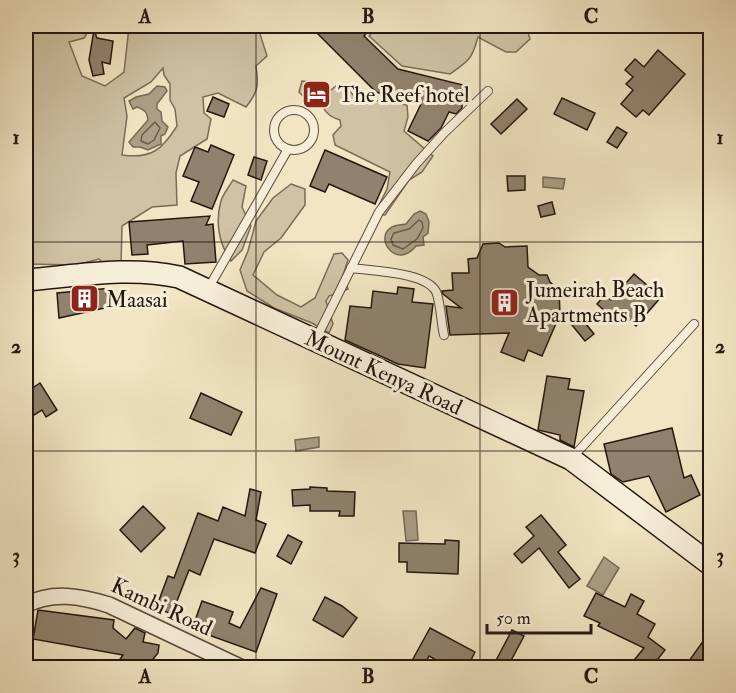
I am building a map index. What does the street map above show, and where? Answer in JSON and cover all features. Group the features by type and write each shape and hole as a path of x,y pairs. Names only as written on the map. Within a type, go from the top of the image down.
{"main road":[{"name":"Mount Kenya Road","path":"26,280 133,271 179,277 571,459 711,564"}],"street":[{"name":"Kambi Road","path":"26,604 55,596 92,599 242,668"}],"lane":[{"path":"316,340 379,212 416,164 444,133 488,91"},
{"path":"294,110 305,113 313,122 314,133 309,143 300,149 288,149 279,143 274,133 276,121 283,113 294,110"},
{"path":"207,290 288,149"},
{"path":"351,268 409,276 429,284 436,292 444,335"},
{"path":"571,459 694,324"}],"shaded area":[{"path":"26,26 83,26 82,28 89,30 84,38 69,42 82,76 105,86 124,72 129,27 122,26 268,26 260,34 267,56 256,66 257,83 253,97 246,107 218,93 203,97 204,113 211,119 207,139 180,156 176,173 177,205 152,207 122,226 121,266 105,265 99,259 76,265 29,264 26,233","holes":["163,68 164,75 170,84 170,100 175,109 177,126 161,147 155,151 141,156 122,155 127,116 124,98 151,82"]},
{"path":"379,26 526,26 530,39 516,52 506,52 478,37 469,59 450,74 402,66 369,36"},
{"path":"302,81 318,83 327,93 336,86 349,90 358,101 366,104 380,100 407,105 408,117 404,131 433,156 422,172 409,180 385,215 374,215 387,189 390,172 335,145 333,135 341,126 340,120 328,114 322,102 310,103 299,92"},
{"path":"233,180 246,186 242,207 251,226 242,250 231,261 221,240 218,217 222,198"},
{"path":"291,184 305,189 305,205 281,238 264,252 253,275 277,295 301,307 315,298 334,254 342,253 348,260 343,275 348,289 329,296 326,301 333,324 329,333 312,323 274,308 247,291 240,270 256,221 273,198"}],"water":[{"path":"157,86 165,87 167,91 157,104 157,109 161,112 162,121 168,127 165,134 161,136 161,144 148,150 133,147 129,142 148,120 142,109 137,107 133,109 129,101 149,94"},
{"path":"543,177 565,179 563,189 543,187"},
{"path":"420,211 426,214 429,222 428,233 423,237 424,245 416,246 408,253 401,255 389,250 385,238 387,232 393,226 406,224 414,214"},
{"path":"319,437 319,447 296,451 295,440"},
{"path":"403,511 416,511 418,540 406,541"},
{"path":"604,557 619,568 603,595 587,586"}],"building":[{"path":"310,26 373,26 364,36 398,69 463,85 462,108 456,114 449,112 441,128 428,141 408,131 421,104 376,92"},
{"path":"94,30 97,38 113,41 110,64 102,62 104,74 93,76 89,60"},
{"path":"658,50 685,74 649,115 643,110 636,117 621,104 633,90 626,84 633,77 625,70 635,59 644,67"},
{"path":"213,97 229,104 224,117 207,111"},
{"path":"562,98 595,113 587,130 554,114"},
{"path":"517,99 527,109 501,134 491,124"},
{"path":"617,127 627,133 617,148 607,142"},
{"path":"211,145 234,155 212,209 191,201 199,182 183,176 195,147 208,152"},
{"path":"325,150 387,177 375,204 329,184 325,192 310,186"},
{"path":"254,157 267,161 261,180 248,175"},
{"path":"507,176 525,176 525,190 508,191"},
{"path":"552,202 555,214 541,217 538,206"},
{"path":"210,216 206,225 213,224 216,262 185,264 183,241 147,245 148,254 132,255 129,222"},
{"name":"Jumeirah Beach Apartments B","path":"499,243 505,247 527,246 528,267 539,275 547,275 550,282 559,290 560,314 542,356 528,350 524,361 501,352 509,333 450,335 446,306 461,308 442,291 453,290 452,273 469,273 468,259 477,258 483,244"},
{"path":"634,274 661,297 636,326 620,311 613,318 597,304 605,295 611,300"},
{"path":"398,287 414,289 412,302 433,304 425,368 398,364 345,340 350,306 371,308 373,291 397,294"},
{"name":"Maasai","path":"112,288 114,306 59,318 57,293"},
{"path":"577,313 594,334 585,341 568,320"},
{"path":"26,373 34,387 40,383 57,410 46,417 42,410 26,420"},
{"path":"547,376 570,379 568,389 584,391 574,447 560,440 560,435 538,430"},
{"path":"201,393 242,412 231,435 190,418"},
{"path":"672,428 684,478 691,475 700,495 666,512 649,476 623,482 611,474 604,444"},
{"path":"310,487 327,488 327,491 355,492 354,516 339,516 340,511 310,511 310,505 293,506 292,490 310,489"},
{"path":"250,489 261,492 256,520 266,524 255,553 214,539 200,575 189,570 172,614 156,608 168,576 174,578 198,513 218,521 223,507 245,516"},
{"path":"143,506 165,528 141,552 120,530"},
{"path":"541,515 566,545 558,552 580,579 569,588 539,548 522,563 514,554 534,536 526,527"},
{"path":"288,535 302,542 291,564 277,556"},
{"path":"445,540 459,541 458,574 407,572 407,562 399,562 399,543 445,544"},
{"path":"261,588 277,594 256,652 192,629 202,601 233,612 229,623 240,628"},
{"path":"596,593 625,607 631,594 644,601 637,614 655,624 648,637 665,650 651,668 645,668 635,659 644,648 598,626 600,623 584,616"},
{"path":"325,597 342,606 357,618 343,637 313,620"},
{"path":"38,610 114,620 113,628 126,639 135,628 145,633 143,642 159,645 158,653 146,668 114,668 123,655 33,639"},
{"path":"430,628 475,652 467,668 451,668 429,656 423,668 408,668"},
{"path":"512,630 524,636 507,668 492,668"},
{"path":"711,630 711,668 684,668"}],"place":[{"name":"The Reef hotel","path":"317,94"},
{"name":"Maasai","path":"85,299"},
{"name":"Jumeirah Beach Apartments B","path":"505,302"}]}
